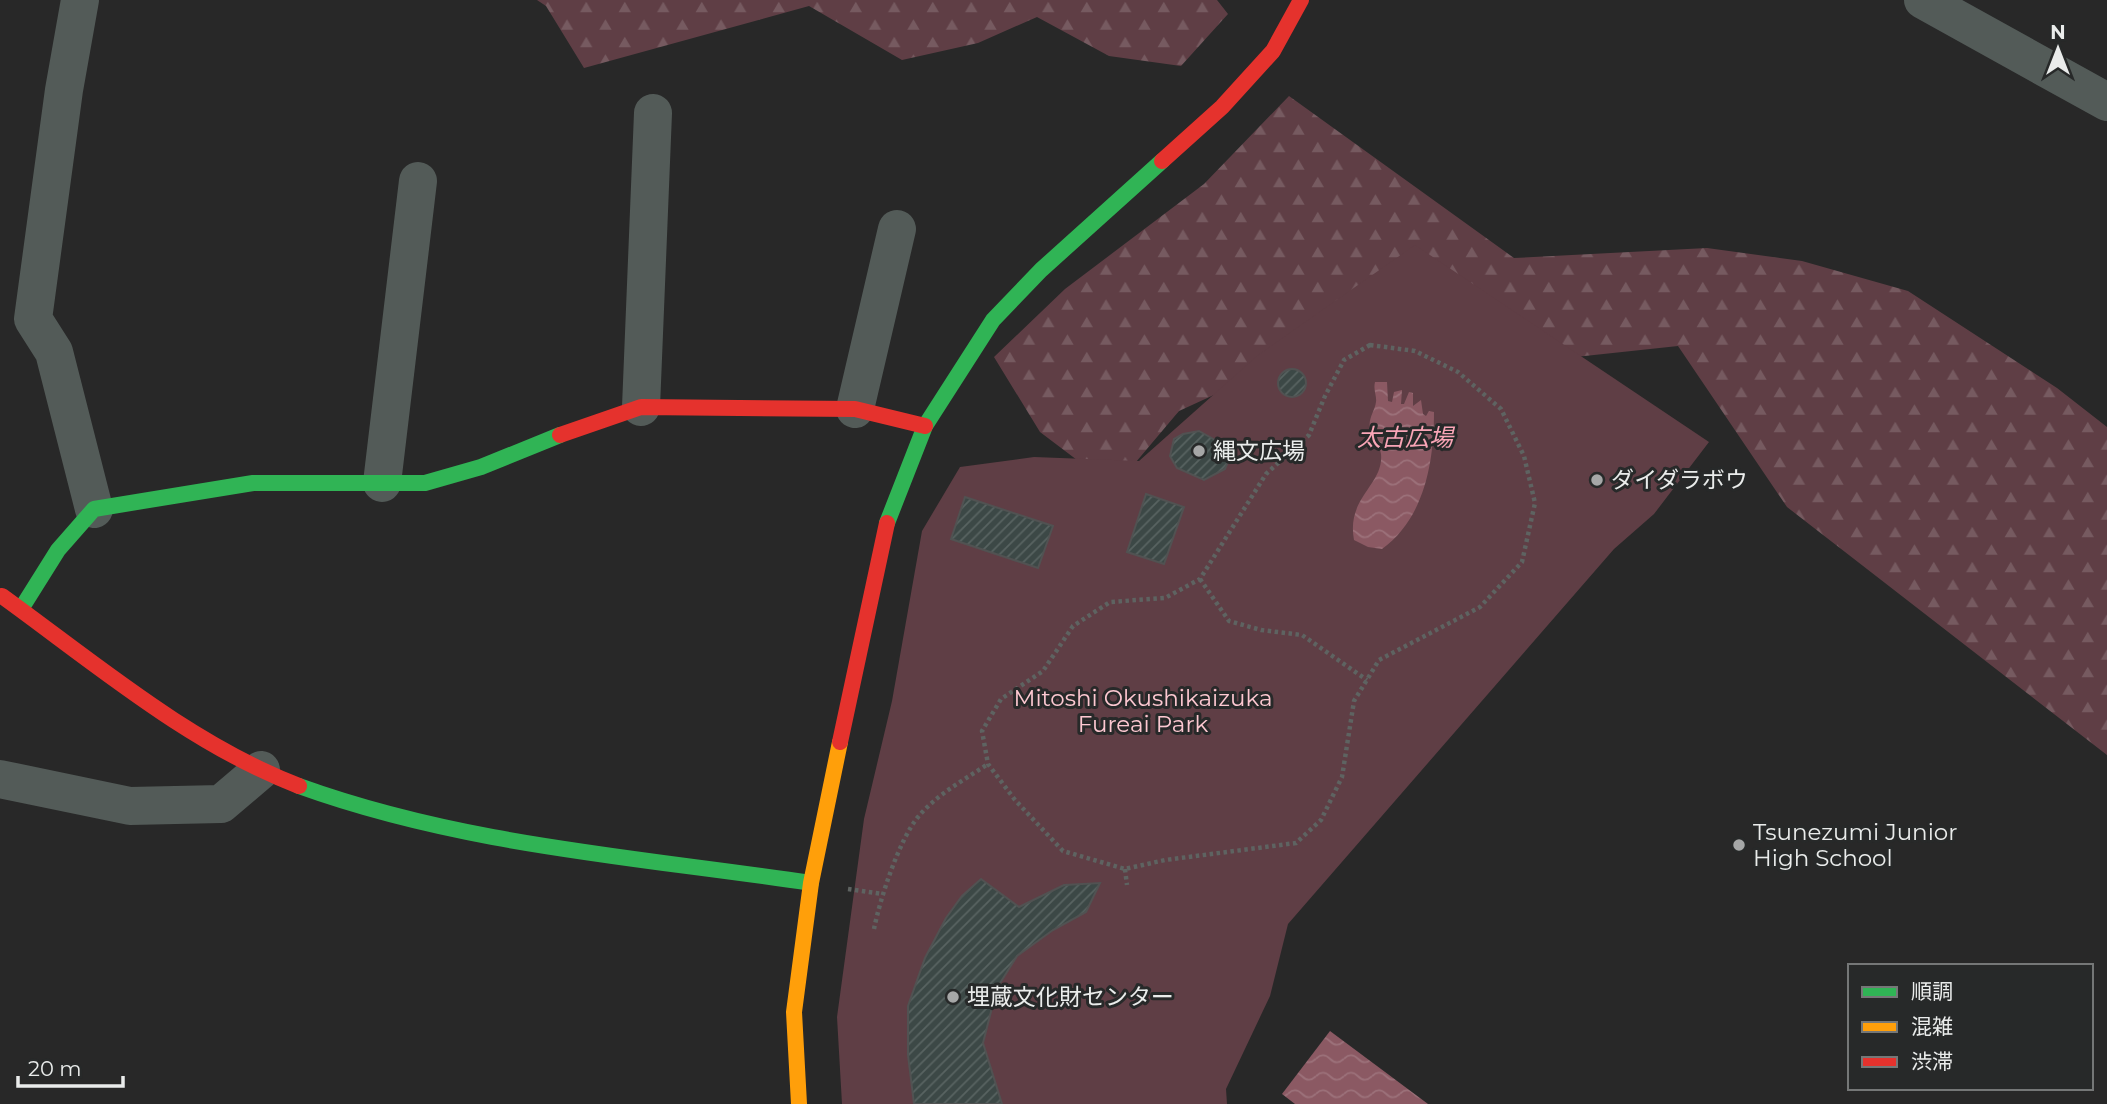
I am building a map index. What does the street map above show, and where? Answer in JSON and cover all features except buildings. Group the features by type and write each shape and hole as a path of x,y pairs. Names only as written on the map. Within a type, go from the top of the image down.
{"street":[{"path":"80,0 64,90 33,319 54,352 94,509"},
{"path":"799,1104 794,1012 811,883 883,533 925,426 993,320 1041,270 1222,107 1273,51 1301,0"},
{"path":"1923,0 2107,102"},
{"path":"641,407 653,113"},
{"path":"382,483 418,181"},
{"path":"855,409 897,229"},
{"path":"21,609 58,550 94,509 253,483 425,483 481,467 576,429 641,407 855,409 925,426"},
{"path":"0,594 201,736 261,770 319,793 419,825 494,841 811,883"},
{"path":"0,779 130,806 221,804 261,770"}],"path":[{"path":"1370,345 1415,351 1458,372 1501,409 1524,456 1535,503 1522,562 1480,607 1379,660 1367,681 1354,701 1342,777 1321,820 1296,843 1165,860 1125,869 1063,851 1015,800 988,764 982,731 1001,699 1043,671 1073,626 1110,602 1165,598 1200,579 1266,474 1309,435 1343,360 1370,345"},
{"path":"1200,579 1228,621 1261,630 1302,635 1367,681"},
{"path":"874,929 882,894 917,818 943,794 988,764"},
{"path":"1125,869 1127,886"}],"green space":[{"path":"537,0 1217,0 1228,14 1181,66 1109,56 1037,17 978,43 902,60 809,6 584,68 546,6"},
{"path":"1289,96 1514,258 1707,248 1802,261 1908,291 2057,388 2107,427 2107,755 1787,507 1678,346 1519,363 1357,329 1179,411 1114,488 1040,432 994,357 1065,289 1204,184"},
{"name":"Mitoshi Okushikaizuka Fureai Park","path":"1415,245 1709,442 1654,514 1614,549 1288,924 1270,996 1226,1089 1227,1104 842,1104 837,1017 864,819 892,701 922,531 960,467 1034,457 1139,461 1257,356"}],"water":[{"name":"太古広場","path":"1375,382 1387,382 1388,401 1392,402 1394,392 1402,390 1401,404 1404,404 1409,392 1413,393 1413,406 1421,400 1423,414 1426,416 1429,411 1434,412 1432,450 1424,487 1408,521 1397,536 1382,549 1368,547 1354,540 1353,525 1355,513 1380,465 1381,454 1370,425 1376,402"},
{"path":"1330,1031 1428,1104 1295,1104 1282,1094"}],"traffic: fast":[{"path":"887,523 925,426 993,320 1041,270 1162,161"},
{"path":"21,609 58,550 94,509 253,483 425,483 481,467 560,435"},
{"path":"299,786 425,823 488,836 617,857 811,883"}],"traffic: slow":[{"path":"799,1104 794,1012 811,883 840,742"}],"traffic: jam":[{"path":"1162,161 1222,107 1273,51 1301,0"},
{"path":"560,435 641,407 855,409 925,426"},
{"path":"840,742 887,523"},
{"path":"2,596 182,725 259,769 299,786"}],"place":[{"name":"縄文広場","path":"1199,451"},
{"name":"ダイダラボウ","path":"1597,480"},
{"name":"Tsunezumi Junior High School","path":"1739,845"},
{"name":"埋蔵文化財センター","path":"953,997"}]}
